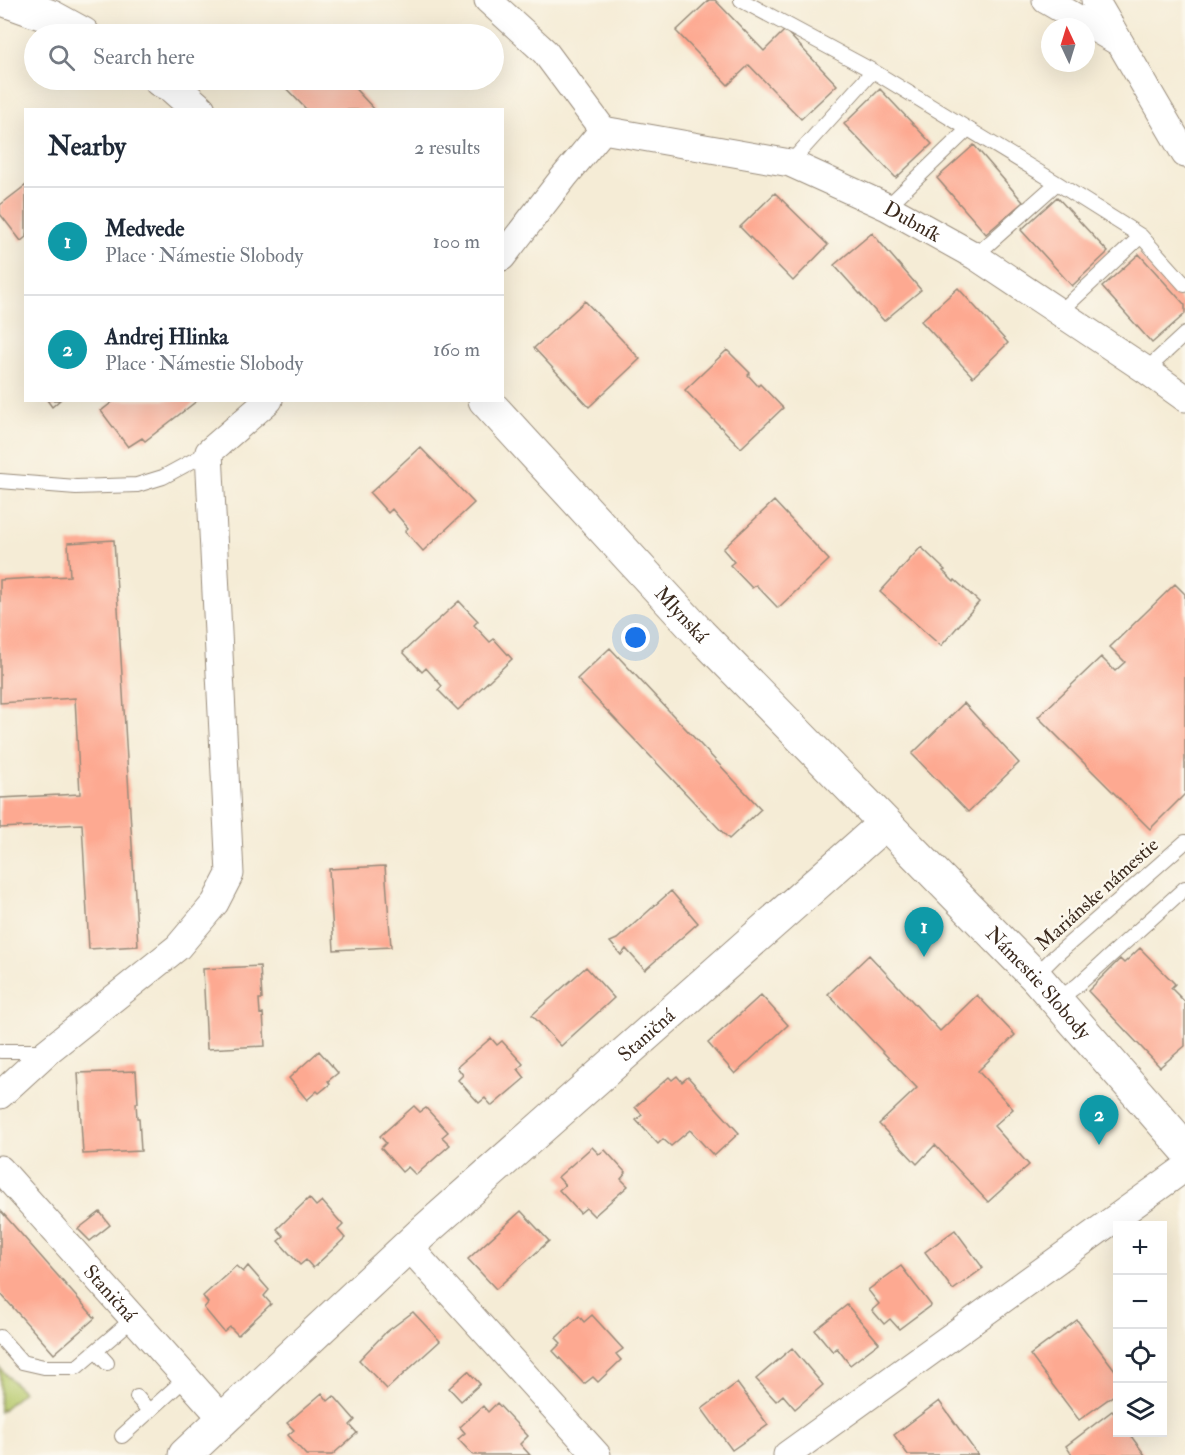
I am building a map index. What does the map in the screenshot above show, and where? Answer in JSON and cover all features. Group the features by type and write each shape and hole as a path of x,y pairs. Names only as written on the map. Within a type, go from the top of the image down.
{"street":[{"path":"5,0 65,24"},
{"path":"488,0 545,52 603,130 504,254"},
{"path":"1046,0 1121,44"},
{"path":"1095,0 1185,154"},
{"path":"176,90 197,108"},
{"name":"Dubník","path":"603,130 790,163 887,207 975,256 1185,398"},
{"path":"0,1095 48,1051 178,946 215,903 230,874 209,452 267,402"},
{"name":"Mlynská","path":"487,402 700,634 884,824"},
{"name":"Námestie Slobody","path":"884,824 1035,976 1185,1148"},
{"name":"Staničná","path":"185,1455 408,1246 884,824"},
{"path":"793,1453 1185,1168"},
{"name":"Staničná","path":"0,1169 222,1418"},
{"path":"408,1246 597,1455"}],"lane":[{"path":"741,0 873,70 1141,236 1185,285"},
{"path":"790,163 873,70"},
{"path":"887,207 968,129"},
{"path":"975,256 1057,183"},
{"path":"1059,313 1141,236"},
{"path":"1146,370 1185,334"},
{"path":"0,481 76,487 137,485 163,477 209,452"},
{"name":"Mariánske námestie","path":"1035,976 1185,842"},
{"path":"1056,1001 1078,985 1185,888"},
{"path":"0,1051 48,1051"},
{"path":"0,1337 22,1362 44,1367 77,1367 134,1318"},
{"path":"96,1351 107,1363"},
{"path":"122,1436 187,1377"},
{"path":"137,1397 149,1411"}],"green space":[{"path":"0,1368 23,1392 0,1412"}],"building":[{"path":"709,0 715,0 764,51 785,30 837,85 801,119 749,65 728,85 676,31"},
{"path":"880,89 932,144 896,178 844,124"},
{"path":"288,90 356,90 373,108 305,108"},
{"path":"974,145 1023,202 986,234 937,178"},
{"path":"24,187 24,239 21,241 0,214 0,205"},
{"path":"775,193 828,245 793,281 740,227"},
{"path":"1057,197 1108,252 1072,286 1021,230"},
{"path":"872,233 921,290 884,321 834,265"},
{"path":"1139,254 1185,305 1185,314 1152,343 1102,287"},
{"path":"958,288 1008,343 973,377 921,321"},
{"path":"585,301 640,359 589,407 534,348"},
{"path":"727,350 750,373 748,375 758,386 760,384 783,408 741,448 685,390"},
{"path":"48,402 58,402 52,407"},
{"path":"112,402 195,402 145,441 142,438 128,447 101,411"},
{"path":"420,447 474,503 423,551 405,531 408,528 392,509 388,513 370,493"},
{"path":"774,501 829,560 778,608 756,585 752,588 730,565 734,562 723,549"},
{"path":"114,540 138,946 89,949 82,824 0,828 0,798 80,794 75,698 0,703 0,580 70,576 68,543"},
{"path":"921,547 954,582 955,580 979,602 941,646 880,592"},
{"path":"1175,584 1185,594 1185,794 1150,829 1038,717 1101,657 1115,671 1125,662 1110,647"},
{"path":"459,601 478,621 474,625 490,642 494,639 512,659 458,710 438,690 442,686 426,668 422,672 403,652"},
{"path":"610,648 761,809 729,839 577,679"},
{"path":"964,703 1019,763 968,812 912,754"},
{"path":"385,866 391,947 334,950 329,869"},
{"path":"671,891 698,923 645,970 626,949 621,955 610,942 617,939"},
{"path":"1140,948 1175,984 1171,988 1185,1002 1185,1046 1160,1067 1088,991 1120,959 1124,963"},
{"path":"869,955 940,1031 977,995 1015,1035 978,1071 1013,1109 994,1126 1029,1165 988,1202 935,1145 917,1164 879,1124 917,1088 828,994"},
{"path":"260,966 262,999 259,999 260,1014 263,1013 265,1046 207,1049 203,969"},
{"path":"586,967 614,998 561,1046 532,1015"},
{"path":"761,995 788,1025 735,1074 708,1043"},
{"path":"491,1038 497,1045 502,1041 523,1064 518,1069 525,1078 492,1106 485,1098 479,1103 458,1080 463,1075 457,1067"},
{"path":"319,1051 338,1073 328,1081 330,1084 307,1100 289,1078"},
{"path":"136,1071 138,1103 136,1103 141,1151 83,1154 78,1073"},
{"path":"677,1076 682,1082 688,1077 739,1133 714,1156 690,1130 671,1146 663,1139 658,1144 636,1120 642,1115 635,1107 669,1077 672,1080"},
{"path":"414,1106 420,1112 426,1108 448,1132 442,1137 450,1145 416,1175 408,1167 402,1172 381,1148 386,1143 380,1136"},
{"path":"592,1147 599,1154 605,1150 626,1173 621,1179 628,1186 594,1216 586,1208 580,1213 559,1190 565,1185 558,1177"},
{"path":"309,1198 316,1206 322,1201 343,1225 338,1230 345,1238 313,1268 306,1260 300,1265 278,1241 284,1236 277,1229"},
{"path":"0,1210 95,1318 54,1354 0,1293"},
{"path":"521,1211 549,1241 496,1289 468,1259"},
{"path":"100,1212 110,1225 90,1241 78,1229"},
{"path":"955,1230 983,1268 953,1290 925,1252"},
{"path":"236,1266 243,1272 248,1266 269,1290 264,1296 271,1304 238,1335 230,1327 224,1332 204,1308 208,1303 203,1296"},
{"path":"901,1266 931,1305 899,1329 890,1319 884,1324 872,1310 879,1304 868,1290"},
{"path":"847,1305 879,1343 850,1365 837,1348 833,1352 815,1330"},
{"path":"413,1312 440,1341 387,1389 359,1360 385,1333"},
{"path":"592,1315 623,1349 616,1354 621,1360 598,1382 593,1377 584,1384 553,1351 561,1343 556,1338 579,1316 584,1322"},
{"path":"1077,1320 1113,1367 1113,1396 1079,1420 1030,1355"},
{"path":"792,1348 823,1385 795,1409 783,1395 776,1401 756,1379"},
{"path":"468,1371 480,1384 461,1401 449,1388"},
{"path":"737,1383 768,1425 732,1450 702,1409"},
{"path":"322,1393 328,1401 334,1396 355,1420 350,1425 357,1433 332,1455 306,1455 288,1435 294,1430 287,1423"},
{"path":"939,1401 978,1455 908,1455 894,1435"},
{"path":"497,1403 528,1436 520,1444 530,1455 473,1455 458,1439 465,1433 460,1427 483,1406 488,1412"},
{"path":"1112,1411 1113,1437 1132,1437 1145,1455 1072,1455 1066,1446"}],"place":[{"name":"Medvede","path":"924,957"},
{"name":"Andrej Hlinka","path":"1099,1145"}]}
